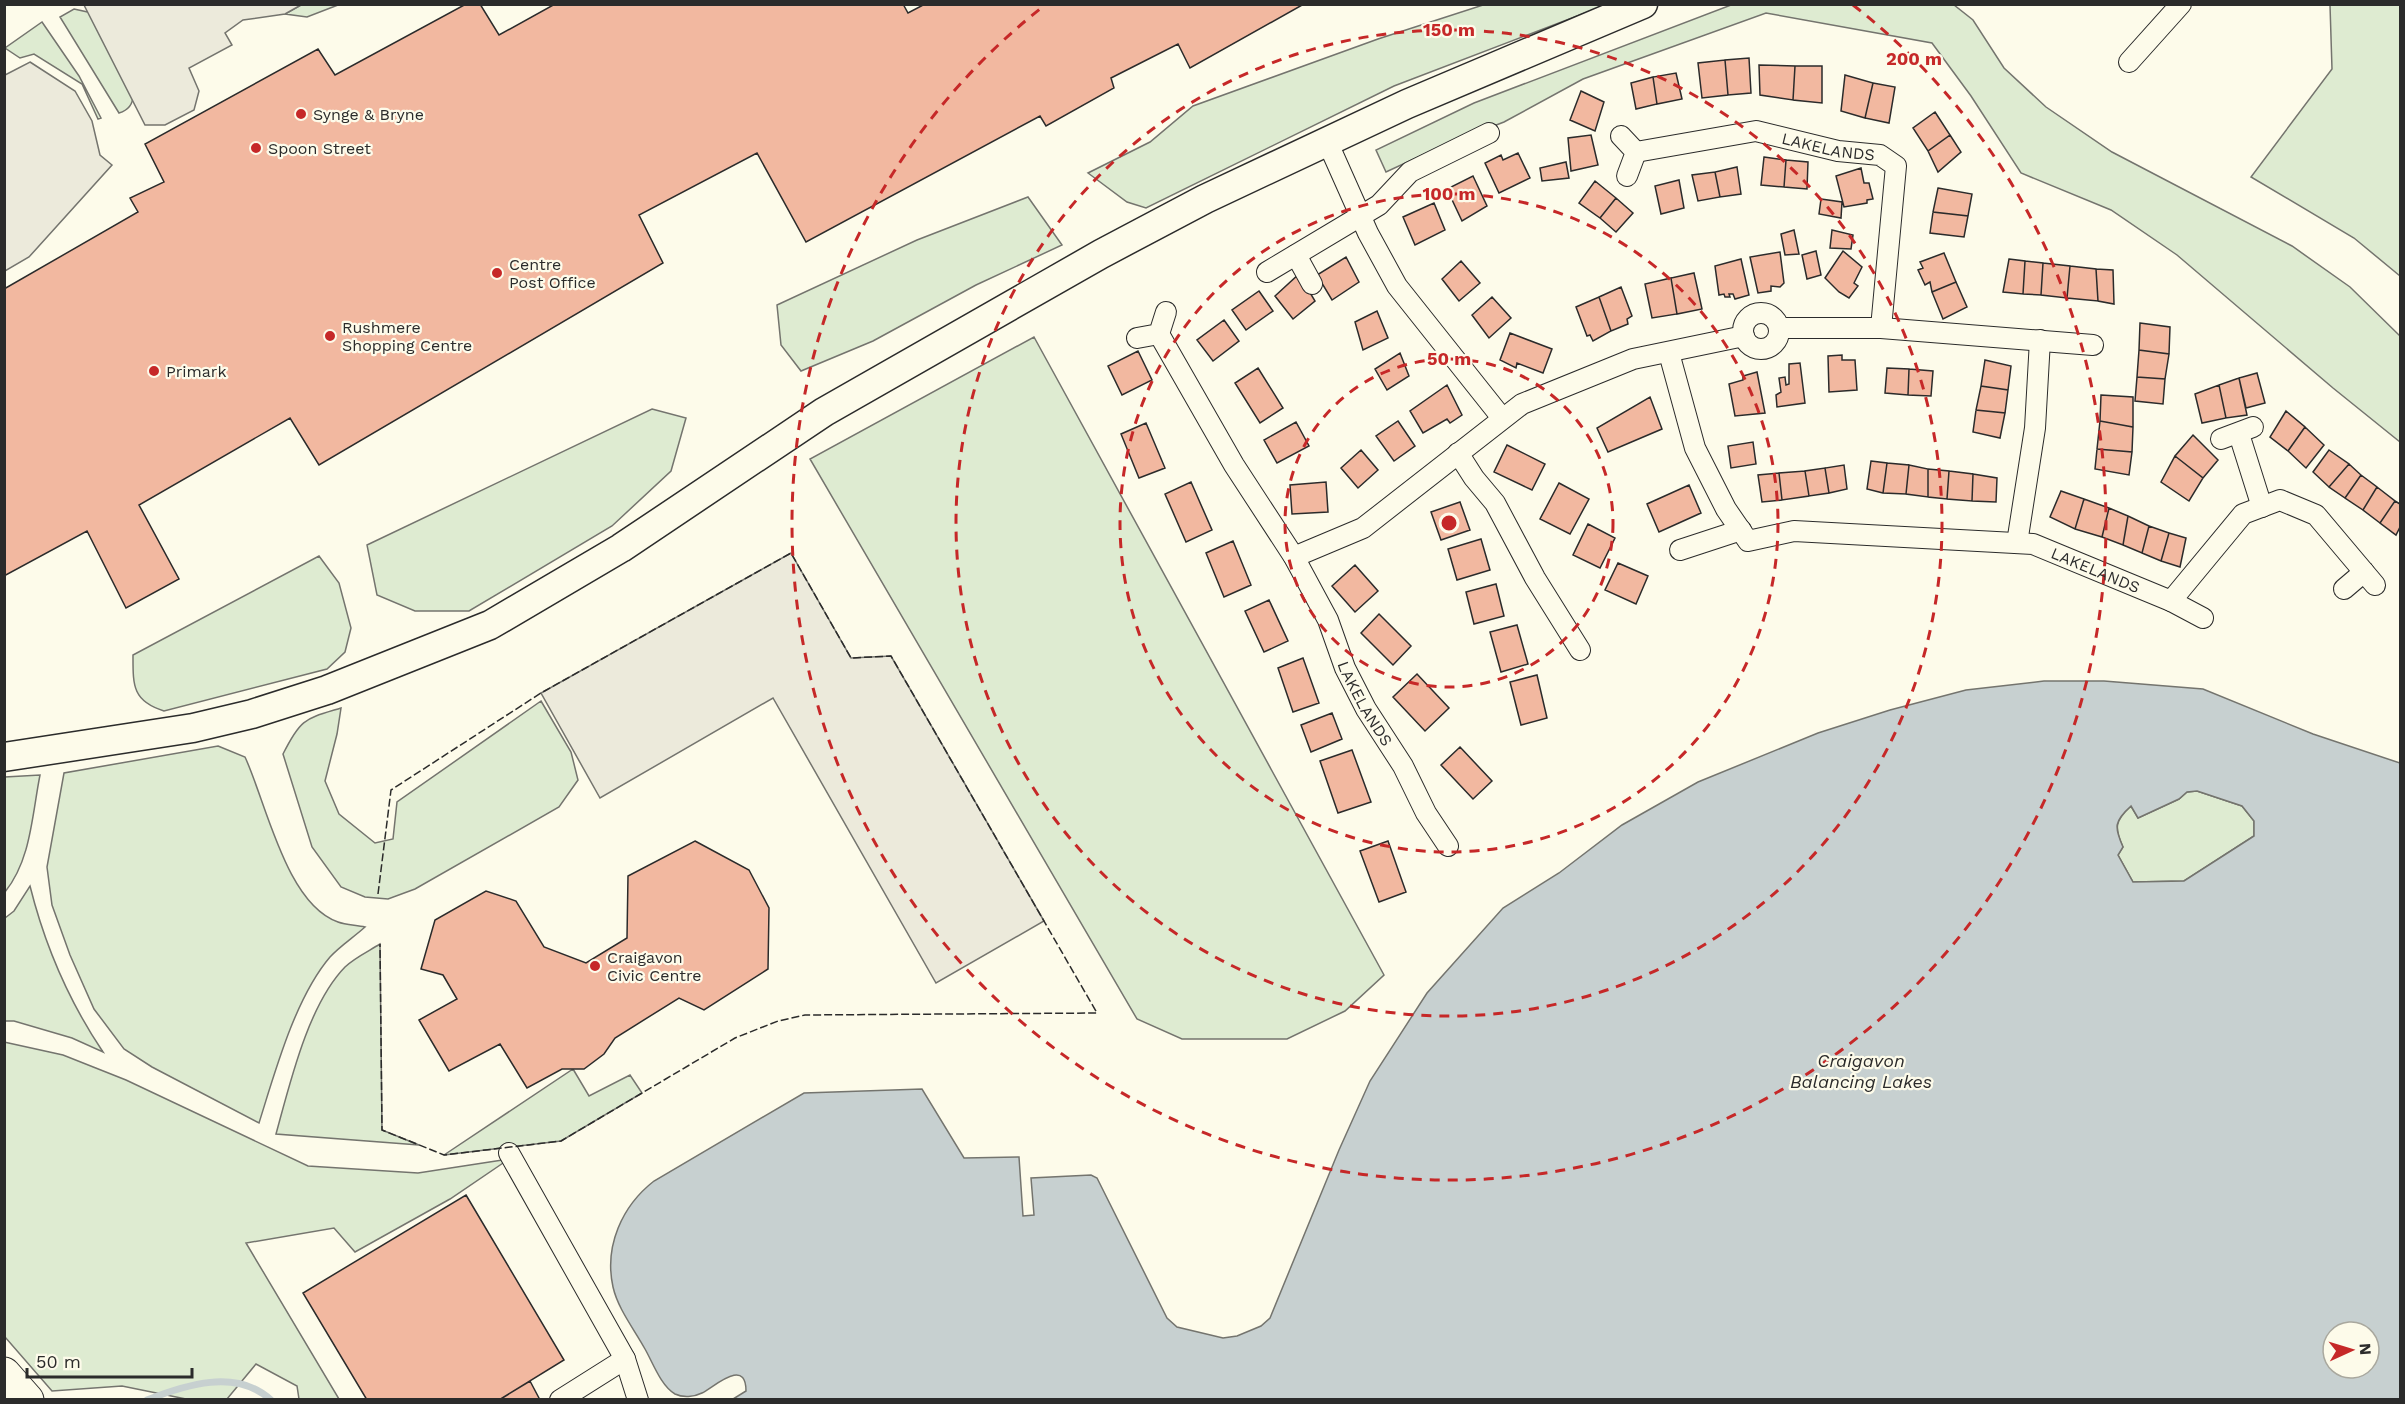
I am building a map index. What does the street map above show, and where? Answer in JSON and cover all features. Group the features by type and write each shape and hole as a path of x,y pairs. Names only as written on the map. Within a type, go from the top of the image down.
{"street":[{"path":"4,757 193,728 252,714 327,690 490,625 621,548 824,412 1090,260 1205,199 1417,99 1643,4"},
{"path":"2129,62 2181,4"},
{"name":"LAKELANDS","path":"1636,152 1756,131 1838,151 1880,155 1896,166 1881,328"},
{"path":"1267,272 1361,218 1379,205 1410,172 1489,133"},
{"path":"1622,136 1636,152 1627,176"},
{"path":"1327,141 1361,218 1397,286 1502,418"},
{"path":"1296,255 1312,284"},
{"path":"1137,338 1159,334 1166,312"},
{"path":"1294,556 1362,528 1522,404 1633,359 1744,336 1750,346 1768,348 1777,340 1779,328 1881,328 2093,345"},
{"name":"LAKELANDS","path":"1159,334 1234,465 1294,556 1328,620 1345,668 1366,709 1403,766 1426,813 1448,846"},
{"path":"2017,543 2035,428 2040,340"},
{"path":"1668,353 1695,448 1726,509 1741,530 1680,550"},
{"path":"2238,433 2262,507"},
{"path":"1458,453 1474,478 1495,503 1535,578 1580,650"},
{"path":"2171,601 2243,514 2280,500 2316,515 2369,579 2344,589"},
{"name":"LAKELANDS","path":"1741,530 1748,541 1794,531 2034,544 2171,601 2203,618"},
{"path":"509,1154 625,1359 638,1400"},
{"path":"560,1400 625,1359"}],"green space":[{"path":"301,5 338,5 307,17 285,14"},
{"path":"1483,5 1606,5 1394,86 1146,208 1127,202 1088,173 1150,142 1193,106 1378,39"},
{"path":"1731,5 1954,5 1973,20 2004,68 2046,107 2112,152 2292,246 2350,287 2400,336 2400,442 2177,255 2111,210 2021,173 1971,96 1932,43 1766,13 1583,79 1504,122 1442,146 1386,172 1376,150 1474,103"},
{"path":"2330,5 2400,5 2400,276 2354,238 2251,177 2332,69"},
{"path":"74,9 92,13 128,78 132,87 133,100 123,112 119,113 60,17"},
{"path":"42,22 79,76 101,118 98,119 82,84 34,54 20,58 5,48"},
{"path":"1028,197 1062,245 976,285 873,341 801,371 781,345 777,305 917,240"},
{"path":"1034,337 1384,975 1345,1011 1287,1039 1182,1039 1137,1019 810,459"},
{"path":"652,409 686,418 671,471 612,526 469,611 415,611 377,595 367,545"},
{"path":"319,556 339,583 351,628 345,652 327,669 164,711 153,707 140,697 134,683 133,655"},
{"path":"541,701 571,752 578,780 559,807 415,889 388,899 365,897 341,887 312,847 283,754 295,733 305,722 341,708 325,781 339,814 375,843 393,839 397,802"},
{"path":"218,746 245,757 280,850 304,895 320,912 338,922 365,927 330,957 306,993 287,1036 259,1123 152,1067 124,1049 94,1009 70,955 52,905 47,867 64,773"},
{"path":"40,775 25,851 14,879 5,892 5,777"},
{"path":"2197,791 2242,806 2254,821 2254,836 2184,881 2133,882 2118,855 2123,847 2117,829 2119,820 2131,806 2138,818 2179,799 2187,792"},
{"path":"30,886 50,951 59,972 79,1013 103,1052 72,1038 14,1021 5,1021 5,918 14,911"},
{"path":"380,944 382,1130 419,1145 276,1134 302,1046 321,1002 345,967"},
{"path":"4,1042 63,1055 126,1080 308,1166 418,1173 509,1159 450,1199 355,1252 334,1228 246,1243 339,1399 299,1399 297,1386 256,1364 227,1399 186,1399 122,1386 52,1391 5,1337"},
{"path":"573,1069 589,1096 630,1075 642,1093 561,1141 444,1155"}],"shaded area":[{"path":"84,5 301,5 285,14 243,20 225,33 232,45 189,68 199,91 194,110 165,125 145,125"},
{"path":"30,62 75,91 92,121 100,155 112,165 29,257 5,271 5,75"},
{"path":"791,553 851,658 891,656 1044,921 936,983 773,698 600,798 541,693"}],"water":[{"name":"Craigavon Balancing Lakes","path":"2044,681 2104,681 2203,689 2313,734 2400,763 2400,1399 733,1399 746,1391 745,1381 741,1376 728,1377 692,1396 678,1395 670,1390 661,1380 619,1303 613,1287 611,1272 611,1257 618,1228 633,1202 654,1181 804,1093 922,1089 964,1158 1019,1157 1023,1216 1034,1215 1031,1178 1091,1175 1097,1178 1167,1318 1177,1327 1223,1338 1237,1336 1261,1326 1270,1318 1370,1081 1427,993 1503,908 1559,873 1622,825 1698,782 1818,733 1890,710 1966,690","holes":["2197,791 2242,806 2254,821 2254,836 2184,881 2133,882 2118,855 2123,847 2117,825 2121,816 2131,806 2138,818 2179,799 2187,792"]}],"building":[{"name":"Rushmere Shopping Centre","path":"466,4 480,4 499,35 555,4 903,4 908,13 925,4 1304,4 1190,68 1178,44 1111,78 1114,88 1046,126 1040,116 806,242 757,153 639,215 663,263 319,465 290,418 139,505 179,579 126,608 87,531 4,576 4,289 138,212 130,198 164,182 145,144 318,49 335,75"},
{"path":"1749,58 1751,93 1728,95 1725,60"},
{"path":"1725,60 1728,95 1702,98 1698,63"},
{"path":"1759,65 1795,66 1793,100 1760,95"},
{"path":"1795,66 1822,66 1822,103 1793,100"},
{"path":"1676,73 1682,99 1657,104 1653,77"},
{"path":"1845,75 1873,83 1865,118 1841,111"},
{"path":"1653,77 1657,104 1636,109 1631,83"},
{"path":"1873,83 1895,87 1889,123 1865,118"},
{"path":"1581,91 1604,102 1595,131 1570,120"},
{"path":"1935,112 1950,135 1928,151 1913,128"},
{"path":"1591,135 1598,165 1571,171 1568,138"},
{"path":"1950,135 1961,152 1938,172 1928,151"},
{"path":"1518,153 1530,178 1499,193 1485,163 1501,155 1503,160"},
{"path":"1764,157 1786,160 1784,187 1761,185"},
{"path":"1786,160 1808,162 1807,189 1784,187"},
{"path":"1566,162 1569,178 1542,181 1540,168"},
{"path":"1737,167 1741,194 1720,197 1715,172"},
{"path":"1861,168 1864,183 1869,183 1873,199 1867,200 1867,203 1844,207 1836,176"},
{"path":"1715,172 1720,197 1698,201 1692,175"},
{"path":"1473,176 1487,206 1462,221 1447,189"},
{"path":"1679,180 1684,208 1661,214 1655,186"},
{"path":"1595,181 1616,198 1600,218 1579,203"},
{"path":"1938,188 1972,194 1968,216 1933,212"},
{"path":"1616,198 1633,213 1616,232 1600,218"},
{"path":"1821,199 1842,202 1841,218 1819,214"},
{"path":"1434,203 1445,230 1415,245 1403,217"},
{"path":"1933,212 1968,216 1964,237 1930,233"},
{"path":"1794,230 1799,254 1785,255 1781,234"},
{"path":"1832,230 1853,235 1851,249 1830,248"},
{"path":"1816,251 1821,275 1807,279 1802,255"},
{"path":"1843,251 1862,267 1854,283 1858,286 1849,298 1825,278"},
{"path":"1780,252 1784,283 1780,287 1771,286 1771,291 1758,293 1750,257"},
{"path":"1944,253 1956,282 1932,292 1930,282 1925,285 1918,270 1923,268 1920,262"},
{"path":"1346,257 1359,282 1332,300 1317,275"},
{"path":"1741,259 1749,295 1735,299 1733,294 1729,294 1730,297 1725,297 1724,294 1719,295 1715,266"},
{"path":"2009,259 2025,261 2023,294 2003,292"},
{"path":"1461,261 1480,283 1459,301 1442,279"},
{"path":"2025,261 2043,263 2041,295 2023,294"},
{"path":"2043,263 2070,266 2067,298 2041,295"},
{"path":"2070,266 2096,269 2098,301 2067,298"},
{"path":"2096,269 2113,270 2114,304 2098,301"},
{"path":"1694,273 1702,309 1677,314 1671,278"},
{"path":"1299,274 1315,301 1293,319 1275,296"},
{"path":"1671,278 1677,314 1652,318 1645,284"},
{"path":"1956,282 1967,307 1943,319 1932,292"},
{"path":"1621,287 1632,316 1627,319 1628,324 1611,331 1599,297"},
{"path":"1259,291 1273,311 1246,330 1232,310"},
{"path":"1492,297 1511,318 1489,338 1472,315"},
{"path":"1599,297 1611,331 1593,341 1590,335 1587,336 1576,307"},
{"path":"1377,311 1388,338 1363,350 1355,322"},
{"path":"1224,320 1239,341 1213,361 1197,340"},
{"path":"2140,323 2170,327 2169,354 2139,350"},
{"path":"1510,333 1552,349 1543,373 1517,363 1516,368 1500,360"},
{"path":"2139,350 2169,354 2165,379 2137,377"},
{"path":"1138,351 1152,380 1122,395 1108,366"},
{"path":"1400,353 1409,376 1387,390 1375,369"},
{"path":"1842,355 1842,360 1855,360 1857,390 1829,392 1828,356"},
{"path":"1985,360 2011,366 2008,390 1981,386"},
{"path":"1800,363 1805,403 1777,407 1776,395 1781,392 1779,378 1785,377 1786,385 1789,384 1789,364"},
{"path":"1258,368 1283,408 1260,423 1235,383"},
{"path":"1887,368 1909,369 1908,395 1885,393"},
{"path":"1909,369 1933,371 1931,396 1908,395"},
{"path":"1757,372 1765,413 1735,416 1729,384 1743,380 1743,376"},
{"path":"2257,373 2265,403 2246,408 2239,378"},
{"path":"2137,377 2165,379 2163,404 2135,401"},
{"path":"2239,378 2247,415 2226,418 2219,385"},
{"path":"1447,385 1462,415 1450,423 1447,419 1423,433 1410,411"},
{"path":"2219,385 2226,418 2202,423 2195,394"},
{"path":"1981,386 2008,390 2005,413 1976,410"},
{"path":"2101,395 2133,397 2133,427 2100,421"},
{"path":"1650,397 1662,429 1608,452 1597,428"},
{"path":"1976,410 2005,413 2000,438 1973,432"},
{"path":"2286,411 2305,427 2288,451 2270,437"},
{"path":"1398,421 1415,446 1394,461 1376,436"},
{"path":"2100,421 2133,427 2132,452 2097,449"},
{"path":"1296,422 1309,446 1277,463 1264,440"},
{"path":"1146,423 1165,468 1139,478 1121,434"},
{"path":"2305,427 2324,445 2306,468 2288,451"},
{"path":"2193,435 2218,460 2203,478 2175,456"},
{"path":"1753,442 1756,464 1731,468 1728,446"},
{"path":"1507,445 1545,464 1532,490 1494,472"},
{"path":"2097,449 2132,452 2129,475 2095,469"},
{"path":"1361,450 1378,470 1358,488 1341,468"},
{"path":"2329,450 2349,464 2329,487 2313,472"},
{"path":"2175,456 2203,478 2189,501 2161,482"},
{"path":"1871,461 1887,463 1883,493 1867,489"},
{"path":"1887,463 1909,465 1906,494 1883,493"},
{"path":"2349,464 2361,475 2345,498 2329,487"},
{"path":"1844,465 1847,489 1829,493 1825,468"},
{"path":"1909,465 1928,469 1928,497 1906,494"},
{"path":"1825,468 1829,493 1809,496 1805,471"},
{"path":"1928,469 1949,471 1947,499 1928,497"},
{"path":"1805,471 1809,496 1782,500 1779,473"},
{"path":"1949,471 1973,474 1972,501 1947,499"},
{"path":"1779,473 1782,500 1762,502 1758,475"},
{"path":"1973,474 1997,478 1996,502 1972,501"},
{"path":"2361,475 2377,487 2363,510 2345,498"},
{"path":"1191,482 1212,530 1186,542 1165,494"},
{"path":"1326,482 1328,512 1292,514 1290,485"},
{"path":"1559,483 1589,499 1570,534 1540,519"},
{"path":"1689,485 1701,513 1659,532 1647,504"},
{"path":"2377,487 2395,501 2380,523 2363,510"},
{"path":"2061,491 2084,499 2075,529 2050,517"},
{"path":"2084,499 2109,508 2102,537 2075,529"},
{"path":"2395,501 2400,504 2400,527 2396,535 2380,523"},
{"path":"1460,502 1470,530 1441,540 1431,512"},
{"path":"2109,508 2128,516 2123,545 2102,537"},
{"path":"2128,516 2149,526 2142,553 2123,545"},
{"path":"1588,524 1615,538 1600,568 1573,555"},
{"path":"2149,526 2169,533 2161,561 2142,553"},
{"path":"2169,533 2186,538 2180,567 2161,561"},
{"path":"1481,539 1490,570 1457,580 1448,549"},
{"path":"1233,541 1251,585 1224,597 1206,553"},
{"path":"1618,563 1648,576 1636,604 1605,590"},
{"path":"1355,565 1378,591 1355,612 1332,586"},
{"path":"1496,584 1504,616 1474,624 1466,592"},
{"path":"1269,600 1288,641 1264,652 1245,611"},
{"path":"1379,614 1411,646 1393,665 1361,633"},
{"path":"1517,625 1528,664 1501,672 1490,632"},
{"path":"1303,658 1319,703 1293,712 1278,668"},
{"path":"1417,674 1449,708 1425,731 1393,697"},
{"path":"1537,675 1547,718 1521,725 1510,682"},
{"path":"1332,713 1342,739 1311,752 1301,725"},
{"path":"1460,747 1492,781 1473,799 1441,765"},
{"path":"1352,750 1371,802 1338,813 1320,761"},
{"name":"Craigavon Civic Centre","path":"695,841 749,870 769,908 768,969 704,1010 679,998 615,1038 604,1054 584,1069 562,1069 527,1088 500,1044 449,1071 419,1020 457,999 443,975 421,969 435,920 486,891 516,901 544,947 586,963 627,938 628,876"},
{"path":"1388,841 1406,892 1379,902 1360,851"},
{"path":"466,1195 564,1360 499,1400 367,1400 303,1293"},
{"path":"530,1381 540,1400 499,1400"}],"waterway":[{"path":"147,1400 177,1389 210,1382 242,1384 257,1390 271,1400"}],"fence":[{"path":"378,894 391,790 541,693 791,553 851,658 891,656 1097,1013 805,1015 778,1021 735,1038 561,1141 444,1155 382,1130 380,944"}],"place":[{"name":"Synge & Bryne","path":"301,114"},
{"name":"Spoon Street","path":"256,148"},
{"name":"Centre Post Office","path":"497,273"},
{"name":"Rushmere Shopping Centre","path":"330,336"},
{"name":"Primark","path":"154,371"},
{"name":"Craigavon Civic Centre","path":"595,966"}]}
